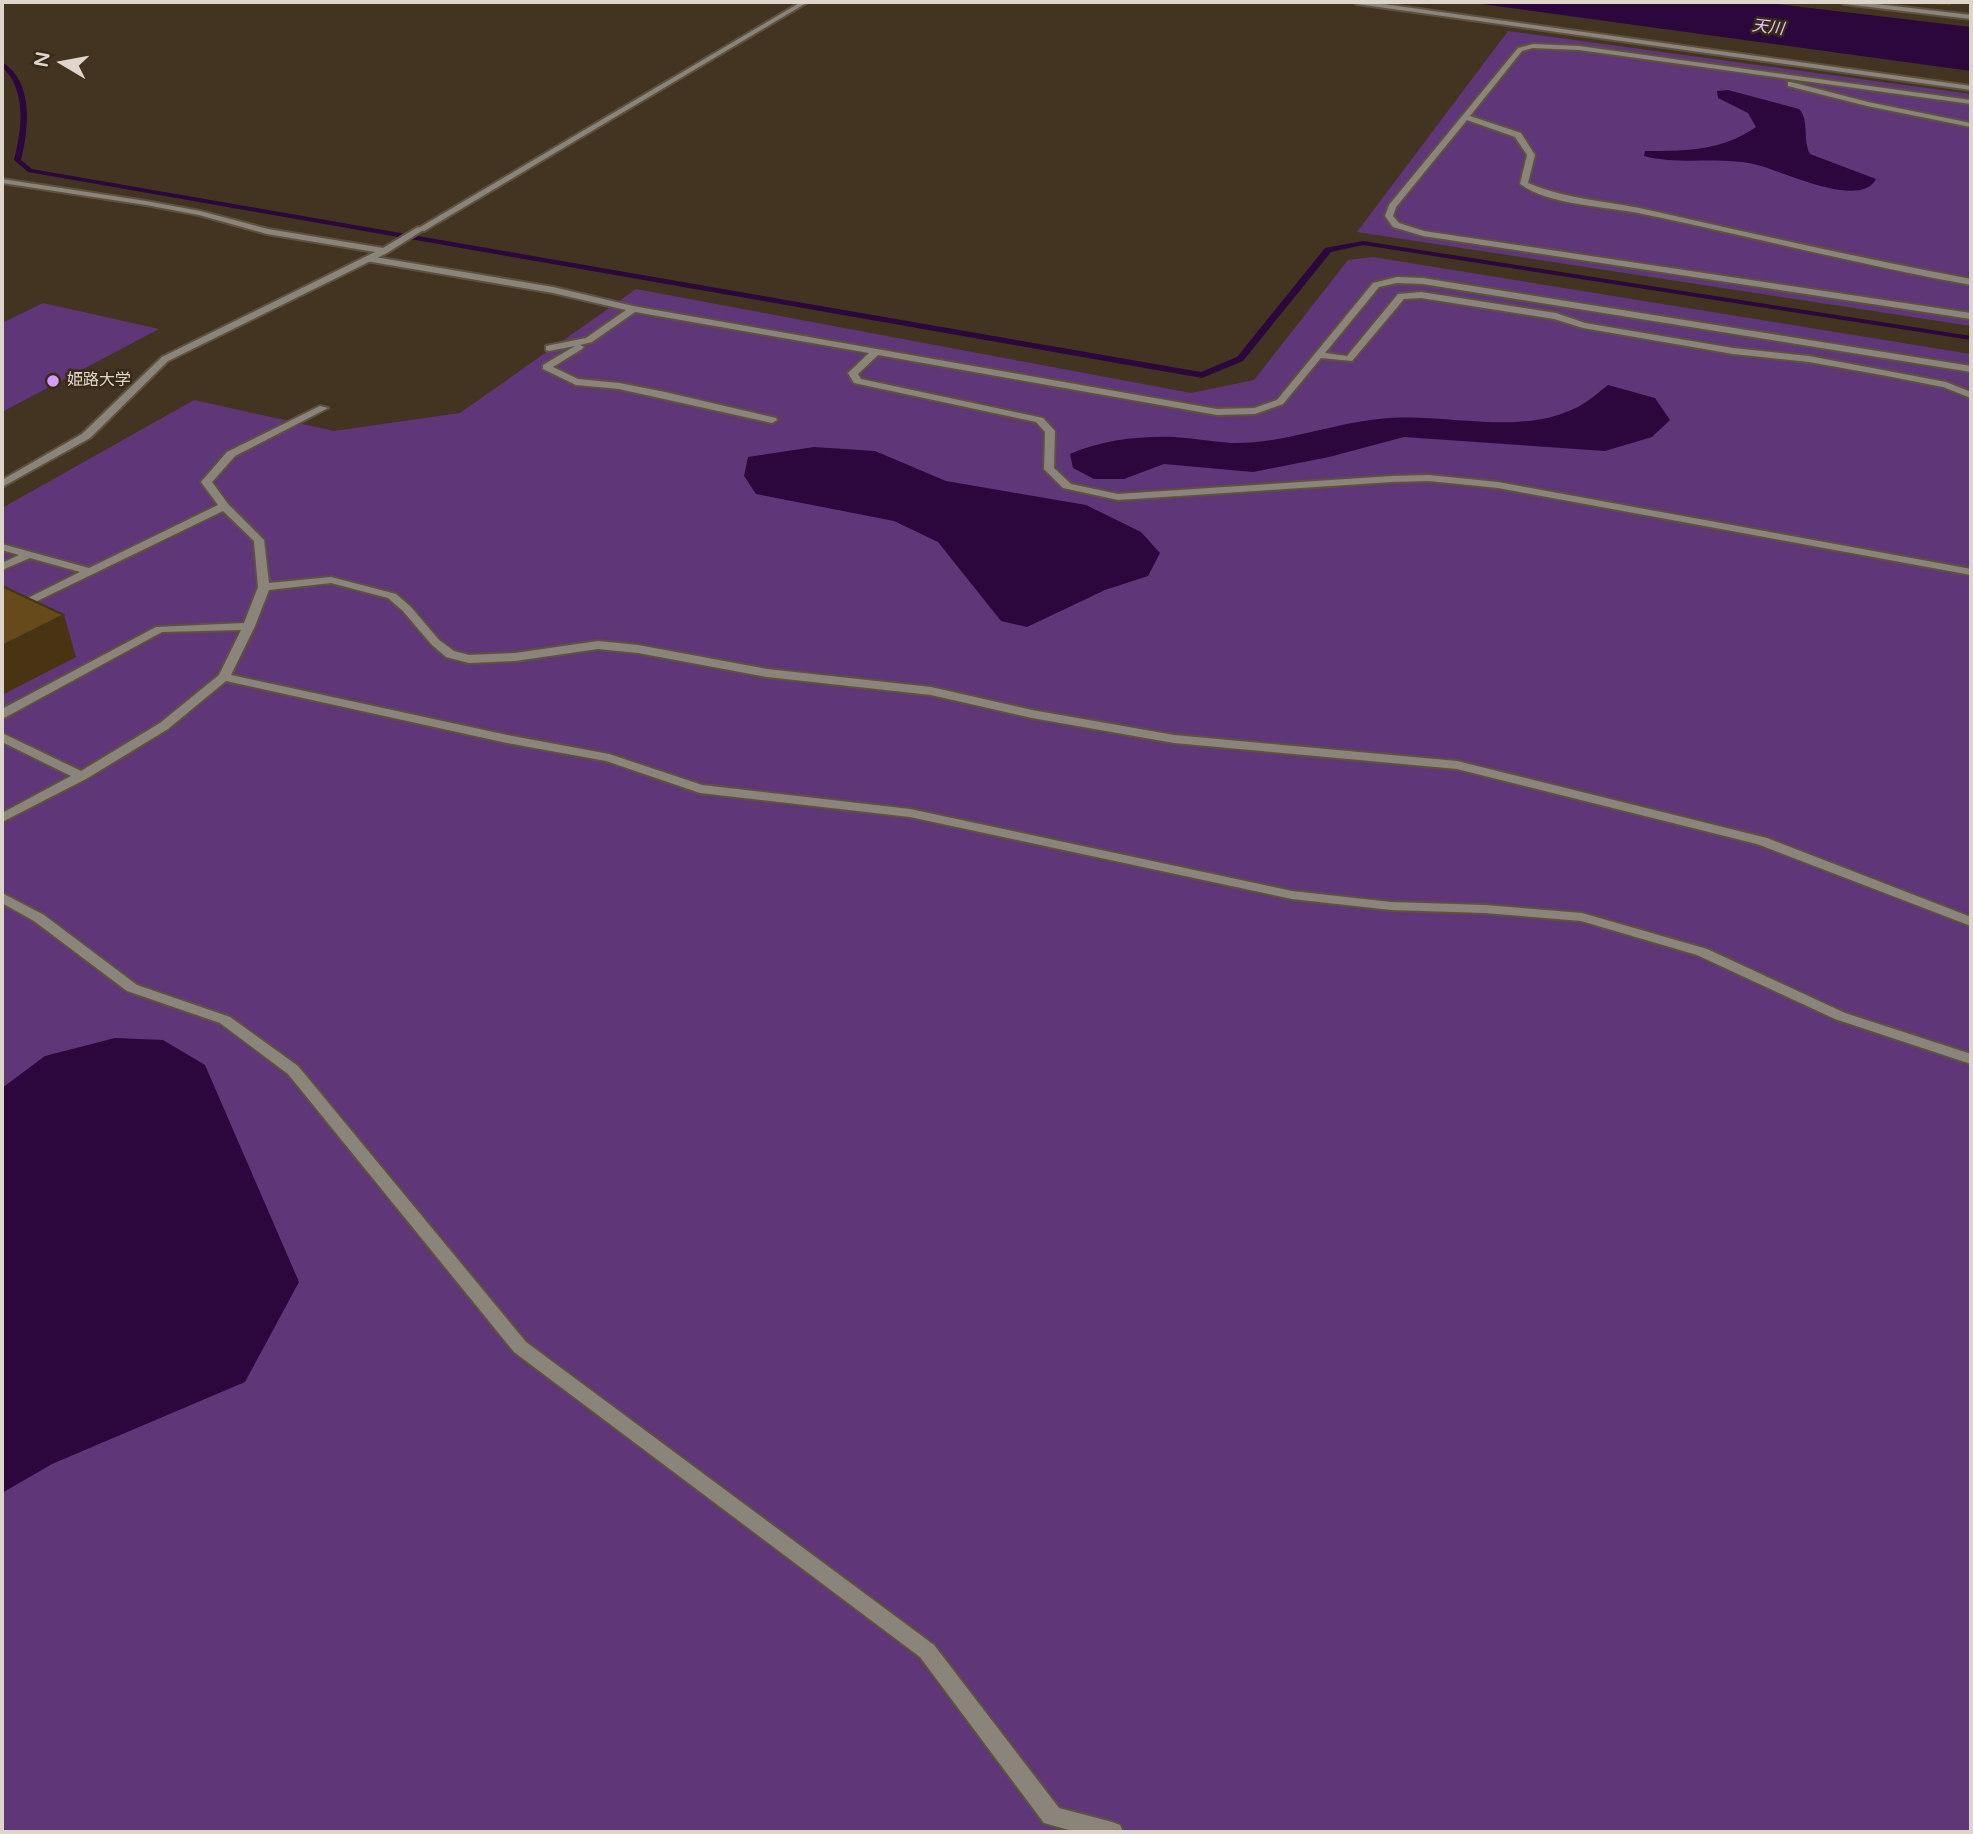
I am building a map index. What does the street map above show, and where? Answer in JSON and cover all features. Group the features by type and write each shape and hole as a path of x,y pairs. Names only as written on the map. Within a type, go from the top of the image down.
{"street":[{"path":"4,481 86,436 164,359 384,251 805,2"},
{"path":"1357,2 1971,88"},
{"path":"1844,2 1971,17"},
{"path":"1971,102 1558,45 1533,46 1520,49 1392,207 1389,216 1396,225 1423,233 1971,316"},
{"path":"1783,76 1789,83 1823,94 1971,125"},
{"path":"1466,117 1518,135 1531,155 1524,184 1544,193 1640,210 1834,256 1971,282"},
{"path":"2,181 160,205 267,231 384,251"},
{"path":"369,259 553,290 633,309 875,353 1217,411 1255,411 1280,402 1376,285 1397,280 1436,283 1971,369"},
{"path":"1318,355 1349,359 1401,296 1421,295 1556,316 1583,325 1733,351 1809,359 1887,373 1946,385 1971,395"},
{"path":"633,309 546,367 576,382 664,395 772,420"},
{"path":"549,348 589,340"},
{"path":"875,353 853,373 857,381 1039,420 1050,431 1049,470 1067,486 1118,497 1429,478 1498,485 1971,572"},
{"path":"2,818 81,776 164,726 224,677 249,626 264,587 259,540 224,506 206,482 231,454 323,408"},
{"path":"3,613 224,506"},
{"path":"2,547 87,572"},
{"path":"2,567 26,556"},
{"path":"264,587 331,580 392,596 435,642 450,654 469,659 515,657 598,645 638,649 767,673 931,691 1032,714 1174,739 1457,765 1762,841 1971,922"},
{"path":"2,714 160,629 249,626"},
{"path":"224,677 507,739 609,758 699,789 910,813 1292,895 1391,906 1485,909 1581,918 1702,953 1840,1016 1971,1059"},
{"path":"2,737 81,776"},
{"path":"2,897 38,918 132,988 225,1020 293,1070 520,1347 927,1651 1052,1816 1112,1832"}],"shaded area":[{"path":"1508,31 1971,94 1971,326 1357,232"},
{"path":"1373,257 1971,354 1971,1832 2,1832 2,508 194,400 334,431 460,413 636,289 1191,393 1254,380 1348,260"},
{"path":"43,303 159,329 2,412 2,323"}],"water":[{"name":"天川","path":"1467,2 1760,2 1971,27 1971,71"},
{"path":"1728,90 1799,109 1804,119 1810,154 1876,179 1868,187 1855,191 1840,190 1747,163 1644,156 1645,151 1689,150 1716,145 1756,127 1748,113 1718,98 1717,91"},
{"path":"1608,385 1655,398 1670,420 1652,437 1605,451 1404,437 1329,457 1253,472 1164,464 1124,479 1094,479 1073,468 1070,454 1108,442 1147,437 1251,442 1342,425 1404,417 1480,422 1530,421 1578,407"},
{"path":"814,447 875,451 946,481 1086,505 1141,532 1160,553 1148,576 1105,590 1027,627 1001,621 938,542 894,521 756,494 744,476 748,457"},
{"path":"115,1038 163,1040 205,1065 299,1282 245,1382 52,1464 2,1493 2,1088 45,1056"}],"building":[{"path":"2,586 64,615 2,646"}],"waterway":[{"path":"2,64 11,72 21,95 23,122 17,160 30,171 1202,375 1240,359 1328,250 1363,243 1971,338"}],"place":[{"name":"姫路大学","path":"53,381"}]}
